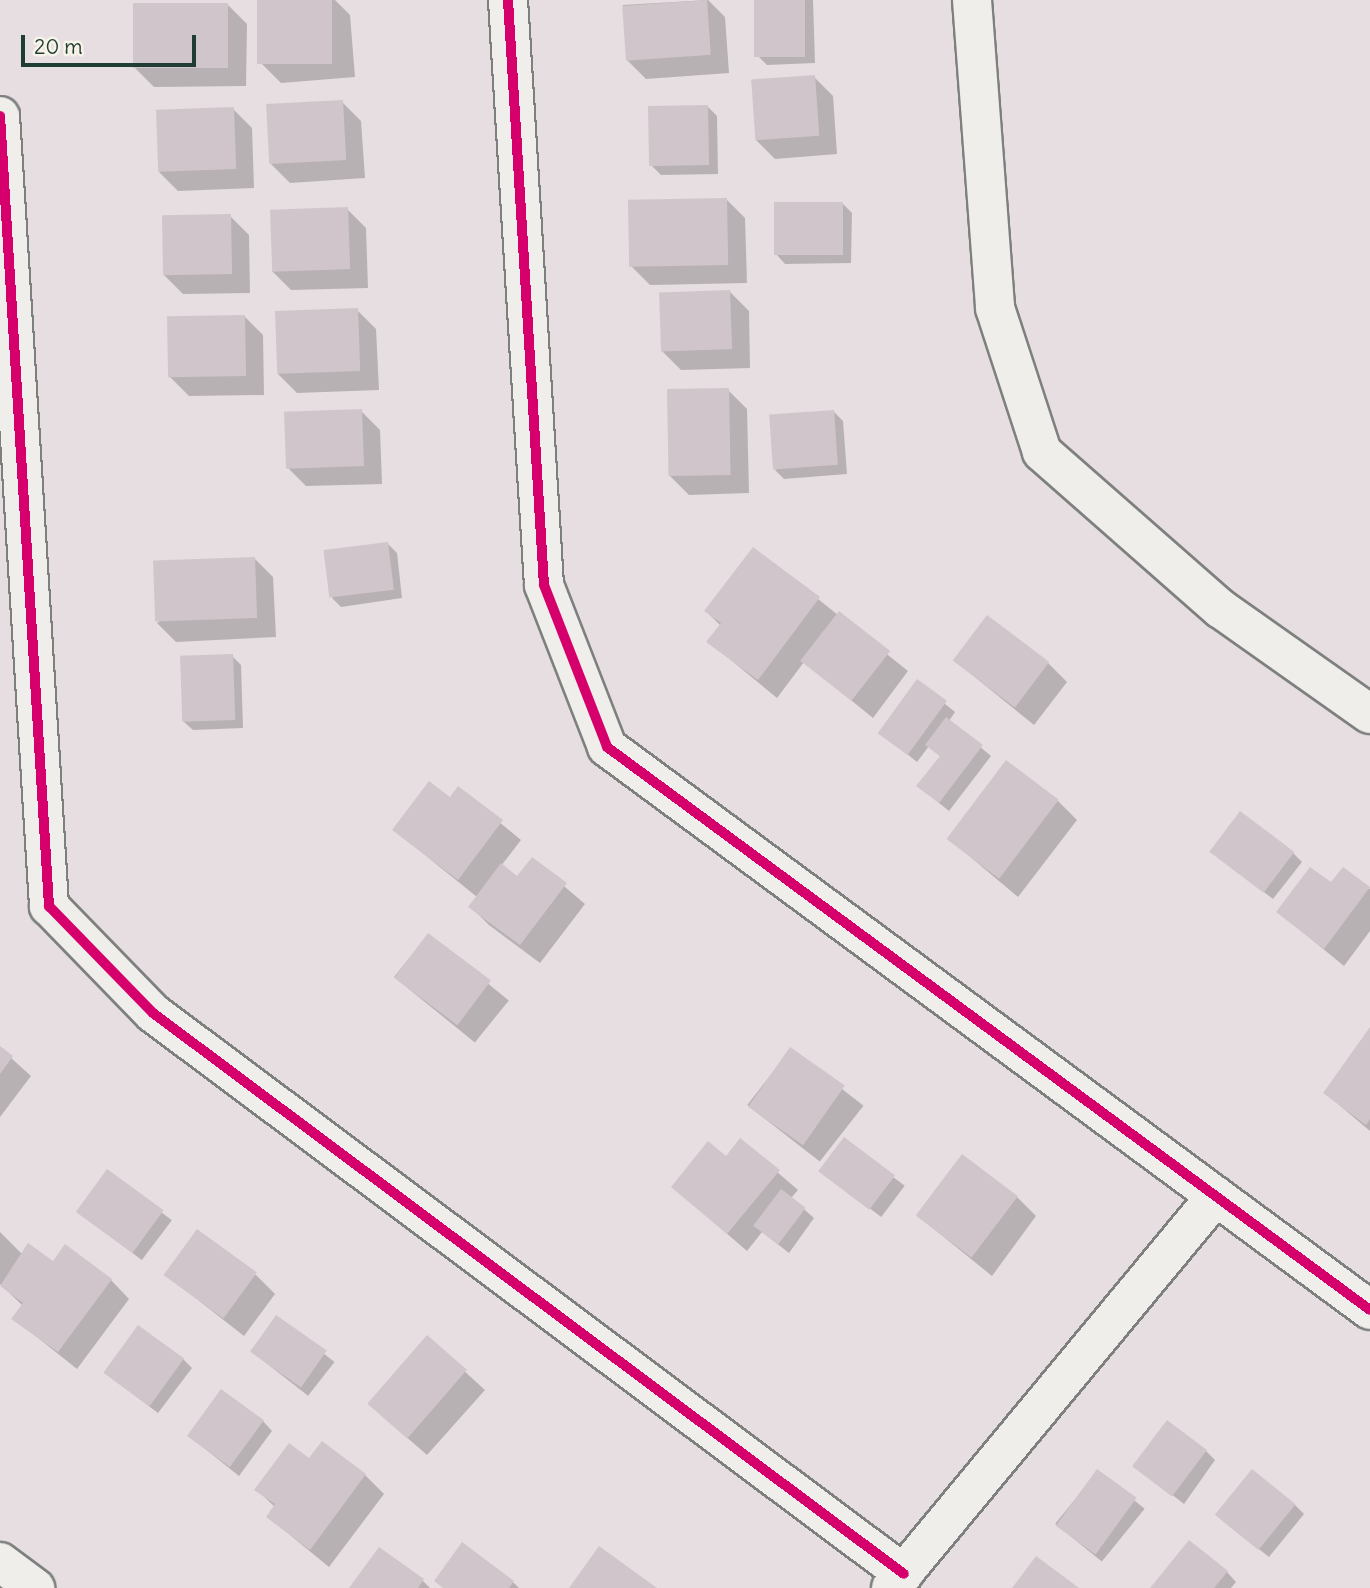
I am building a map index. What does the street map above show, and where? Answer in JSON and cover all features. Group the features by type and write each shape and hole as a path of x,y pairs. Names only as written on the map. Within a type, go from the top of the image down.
{"street":[{"path":"508,0 544,585 607,747 1370,1310"},
{"path":"972,0 995,308 1042,452 1221,609 1370,714"},
{"path":"0,116 49,906 153,1013 897,1581 1216,1196"},
{"path":"0,1562 35,1588"}],"building":[{"path":"257,0 332,0 332,64 257,64"},
{"path":"707,0 711,55 626,61 622,6"},
{"path":"754,0 805,0 805,57 754,57"},
{"path":"133,3 228,3 228,68 133,68"},
{"path":"815,75 819,136 755,140 751,79"},
{"path":"343,100 346,160 269,164 266,104"},
{"path":"708,105 709,165 649,166 648,106"},
{"path":"234,107 236,169 158,172 156,110"},
{"path":"727,198 728,265 629,267 628,200"},
{"path":"774,202 843,202 843,255 774,255"},
{"path":"348,207 350,269 272,272 270,210"},
{"path":"231,214 232,274 163,275 162,215"},
{"path":"730,290 732,349 661,351 659,292"},
{"path":"358,308 360,371 277,374 275,311"},
{"path":"245,315 246,376 168,377 167,316"},
{"path":"729,388 731,475 669,476 667,389"},
{"path":"362,409 364,466 286,469 284,412"},
{"path":"834,410 838,465 773,469 769,415"},
{"path":"388,542 394,590 329,598 323,550"},
{"path":"753,547 820,597 758,680 706,642 721,623 704,611"},
{"path":"255,557 257,618 155,622 153,561"},
{"path":"839,611 890,651 851,701 800,661"},
{"path":"987,615 1049,662 1015,707 953,661"},
{"path":"233,654 235,720 182,722 180,656"},
{"path":"917,679 947,701 908,755 878,733"},
{"path":"946,717 983,745 939,803 916,786 940,756 925,745"},
{"path":"1006,760 1059,800 999,879 946,839"},
{"path":"429,781 450,797 458,786 503,820 458,880 392,830"},
{"path":"1240,811 1294,852 1264,893 1209,852"},
{"path":"532,857 567,883 520,945 468,907 501,863 517,876"},
{"path":"1310,867 1331,882 1343,867 1370,887 1324,949 1276,912"},
{"path":"428,933 491,981 457,1025 394,978"},
{"path":"1370,1027 1370,1119 1366,1125 1323,1093"},
{"path":"0,1046 13,1056 0,1074"},
{"path":"790,1047 845,1085 803,1145 748,1107"},
{"path":"844,1137 895,1176 869,1210 818,1171"},
{"path":"740,1138 780,1170 727,1234 671,1187 708,1141 726,1156"},
{"path":"962,1154 1018,1196 972,1258 916,1215"},
{"path":"107,1169 164,1210 132,1253 76,1212"},
{"path":"781,1189 806,1208 778,1244 753,1226"},
{"path":"197,1229 257,1272 223,1319 163,1275"},
{"path":"28,1243 53,1261 65,1244 112,1279 58,1352 11,1319 23,1303 0,1286"},
{"path":"276,1315 327,1351 301,1387 250,1352"},
{"path":"138,1325 184,1359 149,1406 103,1373"},
{"path":"427,1335 467,1370 407,1438 367,1404"},
{"path":"221,1389 264,1420 230,1467 187,1436"},
{"path":"1167,1420 1207,1450 1172,1496 1132,1466"},
{"path":"322,1441 366,1474 310,1550 266,1517 275,1504 254,1490 289,1443 309,1458"},
{"path":"1097,1469 1137,1498 1095,1554 1056,1526"},
{"path":"1252,1469 1296,1504 1258,1550 1215,1515"},
{"path":"1189,1540 1228,1571 1214,1588 1150,1588"},
{"path":"462,1542 514,1581 509,1588 443,1588 434,1581"},
{"path":"599,1546 657,1588 569,1588"},
{"path":"379,1547 424,1579 418,1588 349,1588"},
{"path":"1036,1556 1079,1588 1012,1588"}],"cycle path":[{"path":"508,0 544,585 607,747 1370,1310"},
{"path":"0,116 49,906 153,1013 904,1574"}]}
